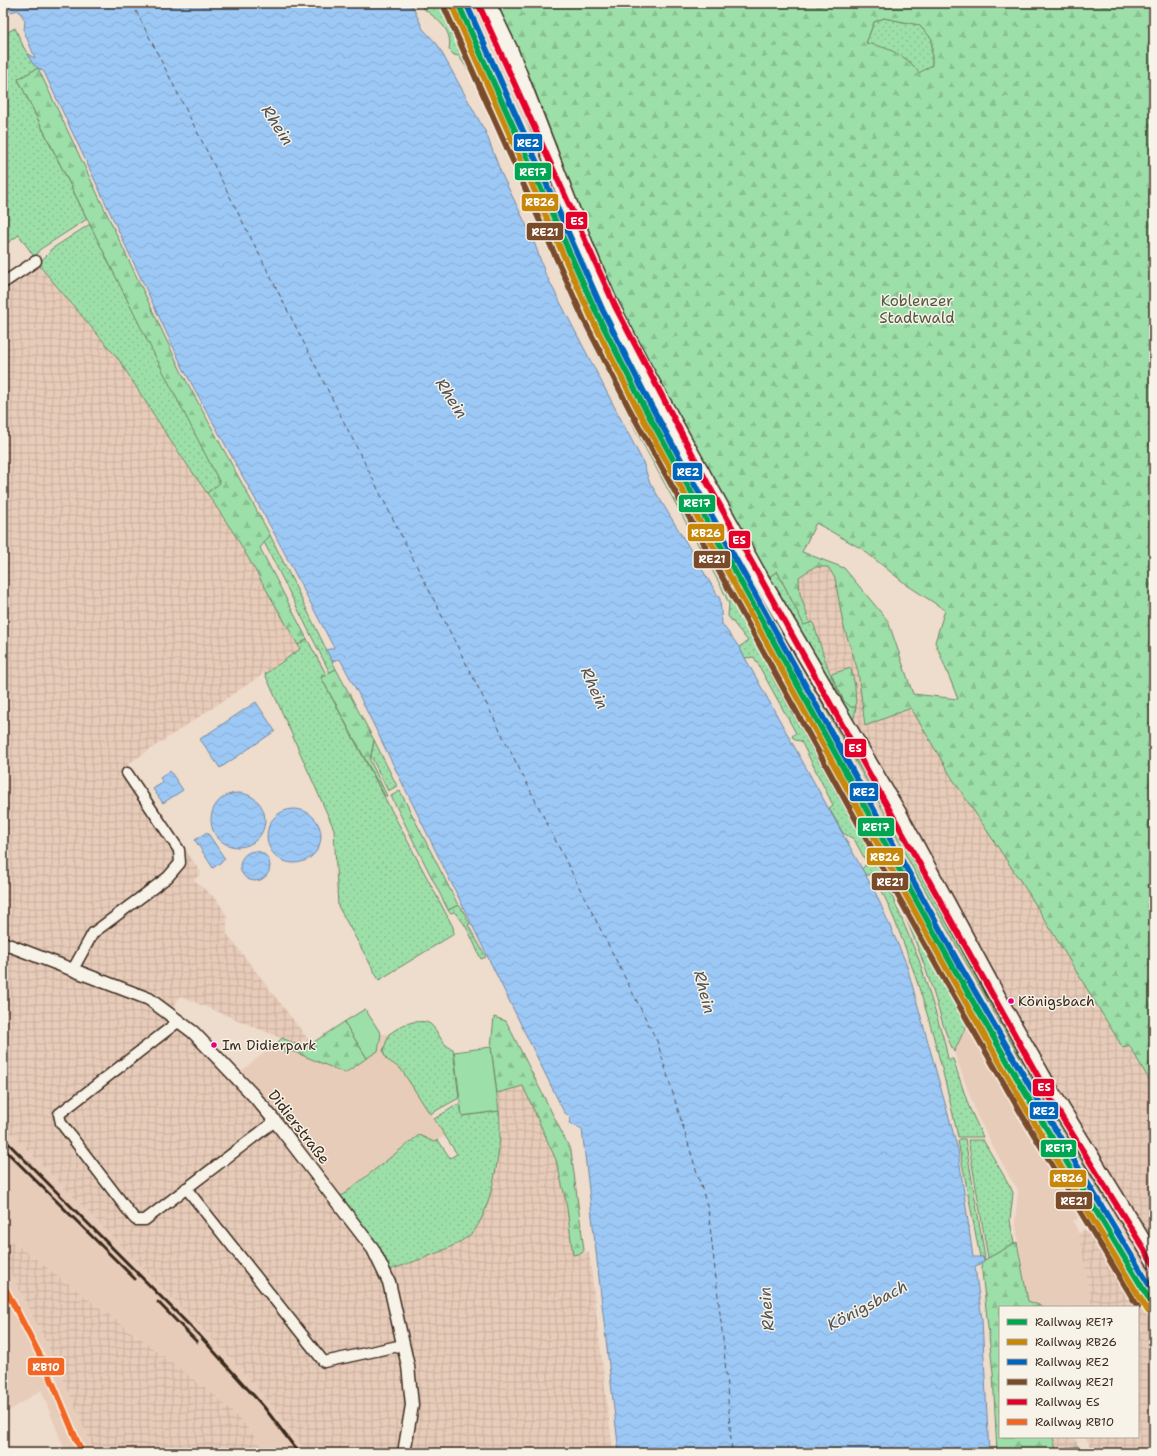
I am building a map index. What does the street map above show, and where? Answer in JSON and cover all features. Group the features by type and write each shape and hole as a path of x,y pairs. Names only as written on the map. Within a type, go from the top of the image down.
{"main road":[{"path":"487,3 509,49 586,248 607,298 641,364 756,572 898,813 998,998 1051,1092 1154,1260"}],"street":[{"path":"3,283 36,261"},
{"path":"72,971 93,933 168,877 180,863 178,850 127,773"},
{"name":"Didierstraße","path":"3,943 72,971 149,999 178,1021 209,1048 275,1120 373,1249 388,1282 408,1366 412,1405 404,1453"},
{"path":"178,1021 60,1112 58,1117 61,1123 136,1220 145,1220 275,1120"},
{"path":"186,1188 324,1362 403,1344"}],"shaded area":[{"path":"452,3 473,3 498,53 529,130 629,355 709,505 886,815 911,865 1034,1083 1105,1199 1085,1211 1086,1213 1073,1221 1080,1236 1092,1306 1042,1306 1028,1301 1015,1221 1018,1190 977,1116 954,1052 969,1020 930,954 785,691 725,570 626,391 572,278"},
{"path":"39,266 119,360 170,440 235,535 301,649 128,764 201,873 194,880 217,900 227,916 227,934 311,1043 305,1048 180,996 168,1018 250,1099 368,1252 381,1274 460,1242 472,1233 480,1222 493,1183 502,1125 497,1093 523,1086 556,1160 566,1201 573,1254 589,1252 613,1453 307,1453 268,1401 234,1362 3,1125 3,291"},
{"path":"814,567 828,567 835,578 843,624 858,671 864,725 911,708 952,778 1029,894 1123,1048 1128,1045 1154,1088 1154,1281 1113,1214 1113,1211 1125,1204 1003,998 916,828 848,722 856,712 855,686 851,668 831,674 813,623 810,623 800,594 799,577"},
{"path":"381,1034 389,1034 384,1047 386,1059 401,1069 445,1136 435,1142 419,1135 340,1197 239,1073 278,1042 287,1054 292,1051 345,1073 377,1051"},
{"path":"3,1125 234,1362 268,1401 307,1453 267,1453 245,1424 215,1395 3,1234"},
{"path":"1113,1214 1154,1281 1154,1328 1092,1225"},
{"path":"1092,1225 1154,1328 1154,1453 1094,1453 1086,1438 1139,1438 1139,1306 1092,1306 1079,1233"},
{"path":"3,1234 215,1395 245,1424 267,1453 95,1453 50,1350 3,1259"},
{"path":"3,1259 50,1350 95,1453 66,1453 41,1390 3,1415"},
{"path":"1053,1438 1075,1438 1078,1446 1056,1450"}],"green space":[{"path":"420,3 448,3 548,235 610,370 726,583 772,677 887,884 919,960 944,1040 948,1059 953,1059 969,1107 983,1137 958,1137 933,1035 913,968 888,903 873,872 866,876 862,869 867,863 854,839 843,833 829,808 833,805 801,741 795,740 792,736 796,733 754,657 745,658 739,647 748,641 728,616 729,604 722,588 643,444 581,323 470,73 459,56 454,55 449,50 449,36 443,25 422,7"},
{"name":"Koblenzer Stadtwald","path":"496,3 1154,3 1154,1088 1129,1045 1123,1048 1029,894 952,778 911,708 865,726 858,671 843,624 835,578 828,567 814,567 799,577 800,594 810,623 804,625 777,571 768,578 632,332 597,254 531,80","holes":["884,18 919,25 932,39 932,65 919,73 909,61 896,53 866,43 874,22","816,523 862,549 907,585 945,610 935,642 958,699 913,694 888,621 844,568 802,552"]},
{"path":"884,18 919,25 932,39 932,65 919,74 909,62 896,53 866,43 874,22"},
{"path":"15,28 24,48 38,68 18,79 87,219 39,250 35,258 19,235 3,246 3,29 6,33"},
{"path":"498,53 509,60 585,258"},
{"path":"38,68 182,373 270,535 260,548 307,639 298,645 235,535 207,493 220,483 149,344 18,79"},
{"path":"90,224 221,483 207,493 170,440 119,360 38,264 50,252 50,250"},
{"path":"629,355 875,787 923,880 1108,1200 1106,1201 1034,1083 911,865 886,815 709,505"},
{"path":"270,535 336,669 330,673 264,542"},
{"path":"777,571 804,624 813,622 828,668 838,690 851,707 856,707 854,718 851,721 768,578"},
{"path":"307,639 326,674 321,677 453,927 454,934 379,980 338,906 334,829 265,674 300,649 298,645"},
{"path":"851,668 855,686 856,707 851,707 844,701 831,674"},
{"path":"336,669 374,740 370,760 387,796 385,796 321,677"},
{"path":"374,740 397,786 388,791 371,756"},
{"path":"400,791 458,905 448,910 391,796"},
{"path":"887,876 969,1020 954,1052 920,955"},
{"path":"458,905 461,907 470,924 468,925 486,957 481,959 463,922 454,912 450,913 448,910"},
{"path":"365,1009 381,1034 378,1051 367,1058 344,1022"},
{"path":"494,1017 506,1021 571,1151 584,1250 582,1253 573,1255 566,1201 556,1160 523,1086 497,1093 491,1047"},
{"path":"344,1022 367,1058 345,1073 292,1051 287,1054 278,1042 282,1038 305,1048"},
{"path":"413,1022 424,1022 430,1024 445,1044 453,1049 459,1098 430,1114 401,1069 386,1059 383,1051 389,1034 403,1025"},
{"path":"491,1047 499,1111 462,1116 454,1052"},
{"path":"460,1103 462,1116 499,1111 500,1139 498,1157 495,1176 485,1211 471,1234 463,1240 433,1255 390,1270 383,1254 340,1197 419,1135 434,1142 438,1140 450,1158 457,1154 434,1119"},
{"path":"960,1139 965,1139 983,1245 984,1261 983,1257 980,1257 958,1141"},
{"path":"968,1140 983,1140 1013,1193 1010,1220 1014,1244 988,1258"},
{"path":"1017,1242 1028,1301 1041,1306 999,1306 999,1438 1053,1438 1056,1450 1078,1446 1081,1453 997,1453 993,1373 981,1262"}],"water":[{"name":"Rhein","path":"5,3 411,3 423,29 437,44 486,133 501,173 533,239 545,273 643,462 649,481 720,599 722,624 739,647 876,894 906,963 958,1150 973,1257 983,1257 984,1261 975,1267 982,1320 989,1453 619,1453 582,1129 569,1123 571,1118 564,1112 358,693 340,659 332,661 326,650 334,648 274,533 184,370 44,72 33,64 27,54 35,58 24,31 25,20 18,10 11,12"},
{"path":"256,702 275,731 220,768 200,739"},
{"path":"170,771 183,790 163,803 153,789 163,782 160,778"},
{"path":"233,793 243,793 253,797 261,805 265,815 265,825 261,835 253,843 243,847 233,847 223,843 215,835 211,825 211,815 215,805 223,797"},
{"path":"294,809 304,811 313,817 319,826 321,836 319,846 313,855 304,861 294,863 284,861 275,855 269,846 267,836 269,826 275,817 284,811"},
{"path":"207,832 225,859 213,868 195,840"},
{"path":"255,851 266,855 270,866 266,877 255,881 244,877 240,866 244,855"}],"ferry route":[{"path":"132,3 657,1041 708,1209 724,1348 732,1453"}],"railway":[{"path":"3,1138 200,1336 264,1407 299,1453"},
{"path":"3,1148 135,1279"},
{"path":"158,1302 197,1342"}],"rail line":[{"name":"RE17","path":"458,3 597,314 642,403 952,965 1034,1108 1154,1307"},
{"name":"RE2","path":"466,3 603,311 648,400 958,962 1040,1104 1154,1293"},
{"name":"ES","path":"478,3 615,306 708,484 1050,1098 1154,1265"},
{"name":"RB26","path":"452,6 591,317 636,406 946,968 1028,1112 1148,1311"},
{"name":"RE21","path":"445,9 584,320 630,410 940,972 1022,1115 1137,1306"},
{"name":"RB10","path":"3,1284 46,1367 82,1453"}],"place":[{"name":"Königsbach","path":"1011,1001"},
{"name":"Im Didierpark","path":"214,1045"}]}
